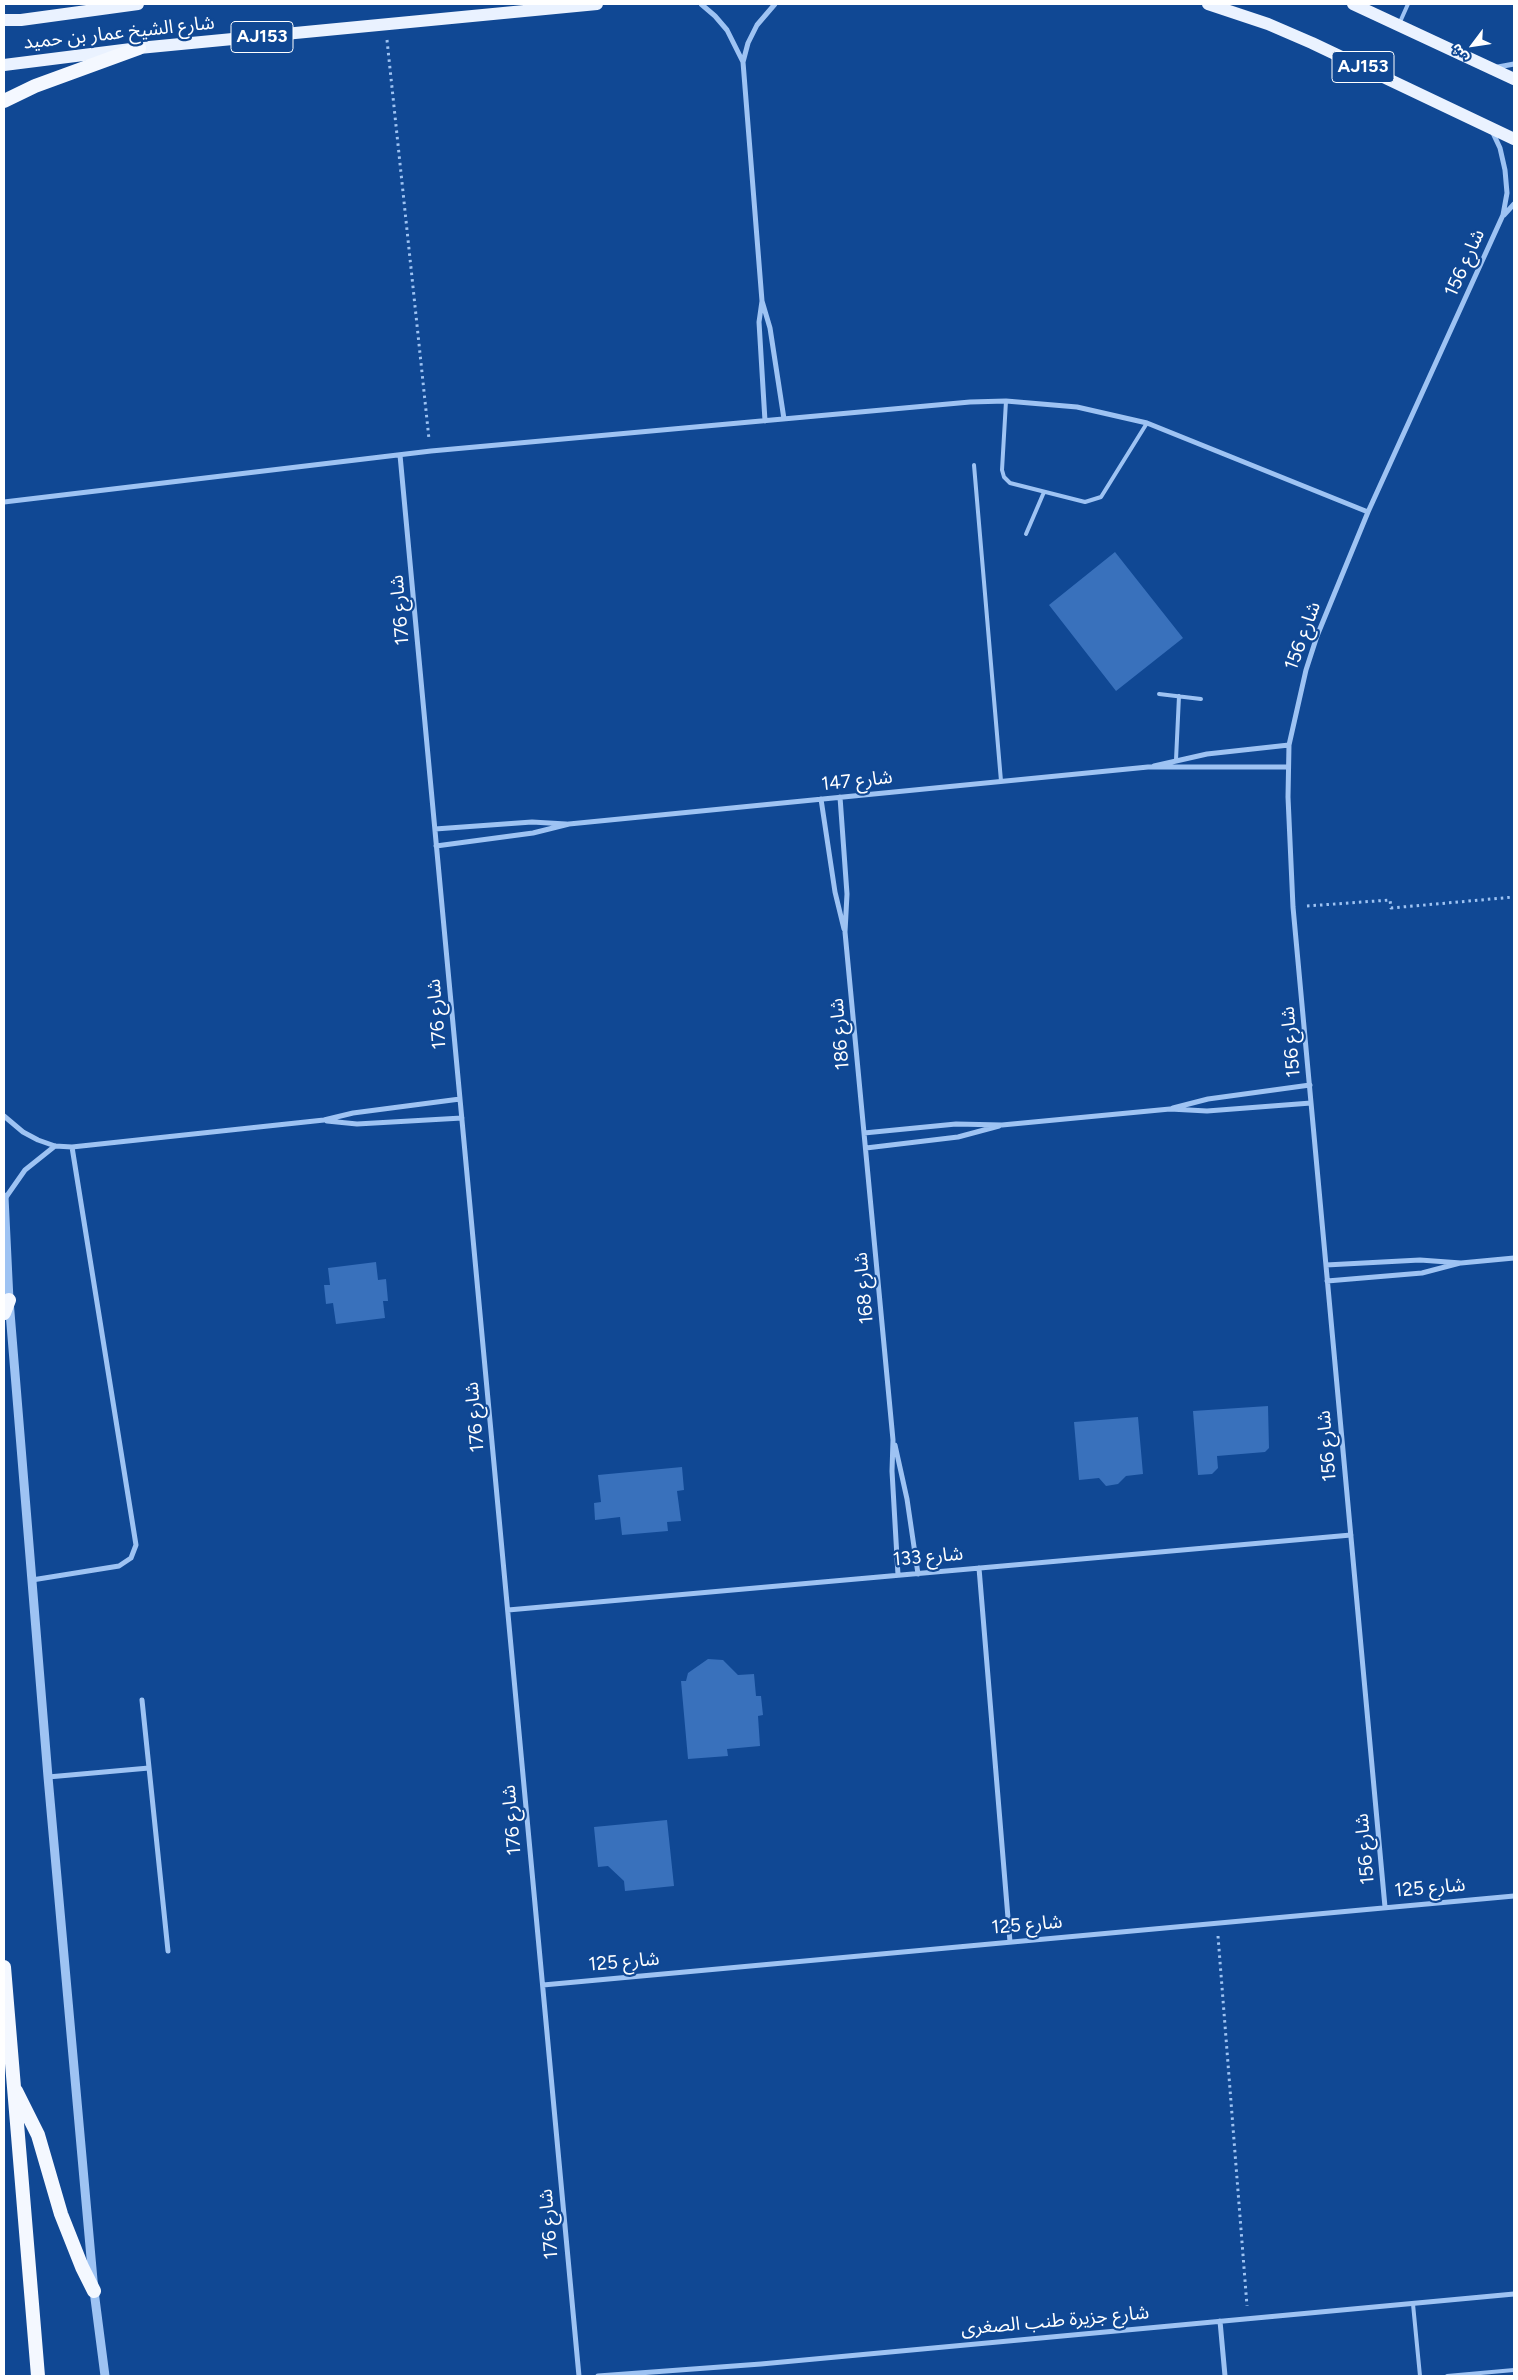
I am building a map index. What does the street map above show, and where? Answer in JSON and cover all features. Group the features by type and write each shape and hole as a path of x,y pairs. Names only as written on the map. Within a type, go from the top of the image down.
{"highway":[{"path":"4,101 35,86 139,48"},
{"path":"4,1313 9,1300"},
{"path":"4,1967 38,2376"},
{"path":"13,2087 38,2135 61,2214 94,2292"}],"main road":[{"name":"شارع الشيخ عمار بن حميد","path":"4,20 29,19 138,4"},
{"name":"شارع الشيخ عمار بن حميد","path":"4,65 139,48 598,4"},
{"name":"AJ153","path":"1208,4 1268,24 1312,43 1514,139"},
{"name":"AJ153","path":"1353,4 1514,79"}],"street":[{"path":"701,4 727,30 743,62"},
{"path":"775,4 757,25 748,42 743,62 762,301 770,328 784,419"},
{"path":"1492,68 1514,64"},
{"name":"شارع 156","path":"1385,1908 1293,906 1288,767 1289,745 1304,678 1317,636 1368,512 1503,215 1507,193 1505,170 1500,148 1490,127"},
{"name":"شارع 156","path":"1503,215 1514,204"},
{"path":"762,301 759,322 765,421"},
{"path":"4,502 431,451 970,402 1006,401 1077,407 1147,423 1368,512"},
{"name":"شارع 176","path":"400,455 579,2376"},
{"name":"شارع 147","path":"1148,767 1217,753 1289,745"},
{"name":"شارع 147","path":"435,829 522,822 569,824 1148,767 1288,767"},
{"name":"شارع 186","path":"840,797 847,894 845,932 864,1133"},
{"name":"شارع 186","path":"821,799 836,898 845,932"},
{"name":"شارع 147","path":"436,846 533,833 569,824"},
{"path":"1170,1109 1208,1099 1310,1085"},
{"path":"4,1116 23,1132 55,1146 72,1147 324,1120 352,1113 460,1099"},
{"path":"864,1133 956,1124 1002,1125 1170,1109 1207,1111 1311,1103"},
{"path":"324,1120 357,1124 462,1118"},
{"path":"866,1148 958,1137 1002,1125"},
{"name":"شارع 168","path":"864,1133 893,1440 892,1471 898,1575"},
{"path":"55,1146 25,1170 4,1199 9,1300 48,1778 94,2292 104,2376"},
{"path":"32,1580 119,1566 131,1558 136,1545 72,1147"},
{"path":"1327,1281 1422,1273 1461,1263 1514,1258"},
{"path":"1326,1265 1420,1260 1461,1263"},
{"name":"شارع 168","path":"893,1440 905,1484 918,1574"},
{"name":"شارع 133","path":"508,1610 1351,1535"},
{"path":"979,1568 1010,1942"},
{"path":"142,1700 168,1951"},
{"path":"48,1778 149,1768"},
{"name":"شارع 125","path":"542,1985 1514,1896"},
{"name":"شارع جزيرة طنب الصغرى","path":"598,2376 762,2364 1514,2294"},
{"path":"1220,2321 1225,2376"}],"lane":[{"path":"1399,24 1408,4"},
{"path":"1006,401 1002,474 1010,482 1085,502 1096,500 1104,493 1147,423"},
{"path":"974,465 1001,782"},
{"path":"1026,534 1044,492"},
{"path":"1159,694 1201,699"},
{"path":"1176,760 1178,696"},
{"path":"1413,2304 1420,2376"},
{"path":"1447,2376 1514,2370"}],"path":[{"path":"386,25 431,451"},
{"path":"1293,906 1390,900 1391,908 1514,897"},
{"path":"1218,1923 1248,2319"}],"building":[{"path":"1115,552 1183,638 1116,691 1049,605"},
{"path":"376,1262 378,1280 386,1279 388,1301 383,1301 385,1318 336,1324 333,1303 326,1304 324,1285 330,1285 328,1268"},
{"path":"1268,1406 1269,1448 1265,1452 1217,1456 1218,1468 1212,1474 1198,1475 1193,1411"},
{"path":"1138,1417 1143,1474 1126,1476 1118,1484 1106,1486 1099,1478 1079,1480 1074,1422"},
{"path":"682,1467 684,1490 677,1491 681,1521 667,1522 668,1531 622,1535 620,1517 595,1520 594,1503 601,1502 598,1475"},
{"path":"708,1659 723,1660 738,1675 754,1674 756,1696 761,1696 763,1715 758,1716 760,1746 727,1749 728,1756 688,1759 681,1681 686,1681 688,1673"},
{"path":"667,1820 674,1886 625,1891 624,1881 608,1866 598,1867 594,1827"}]}
